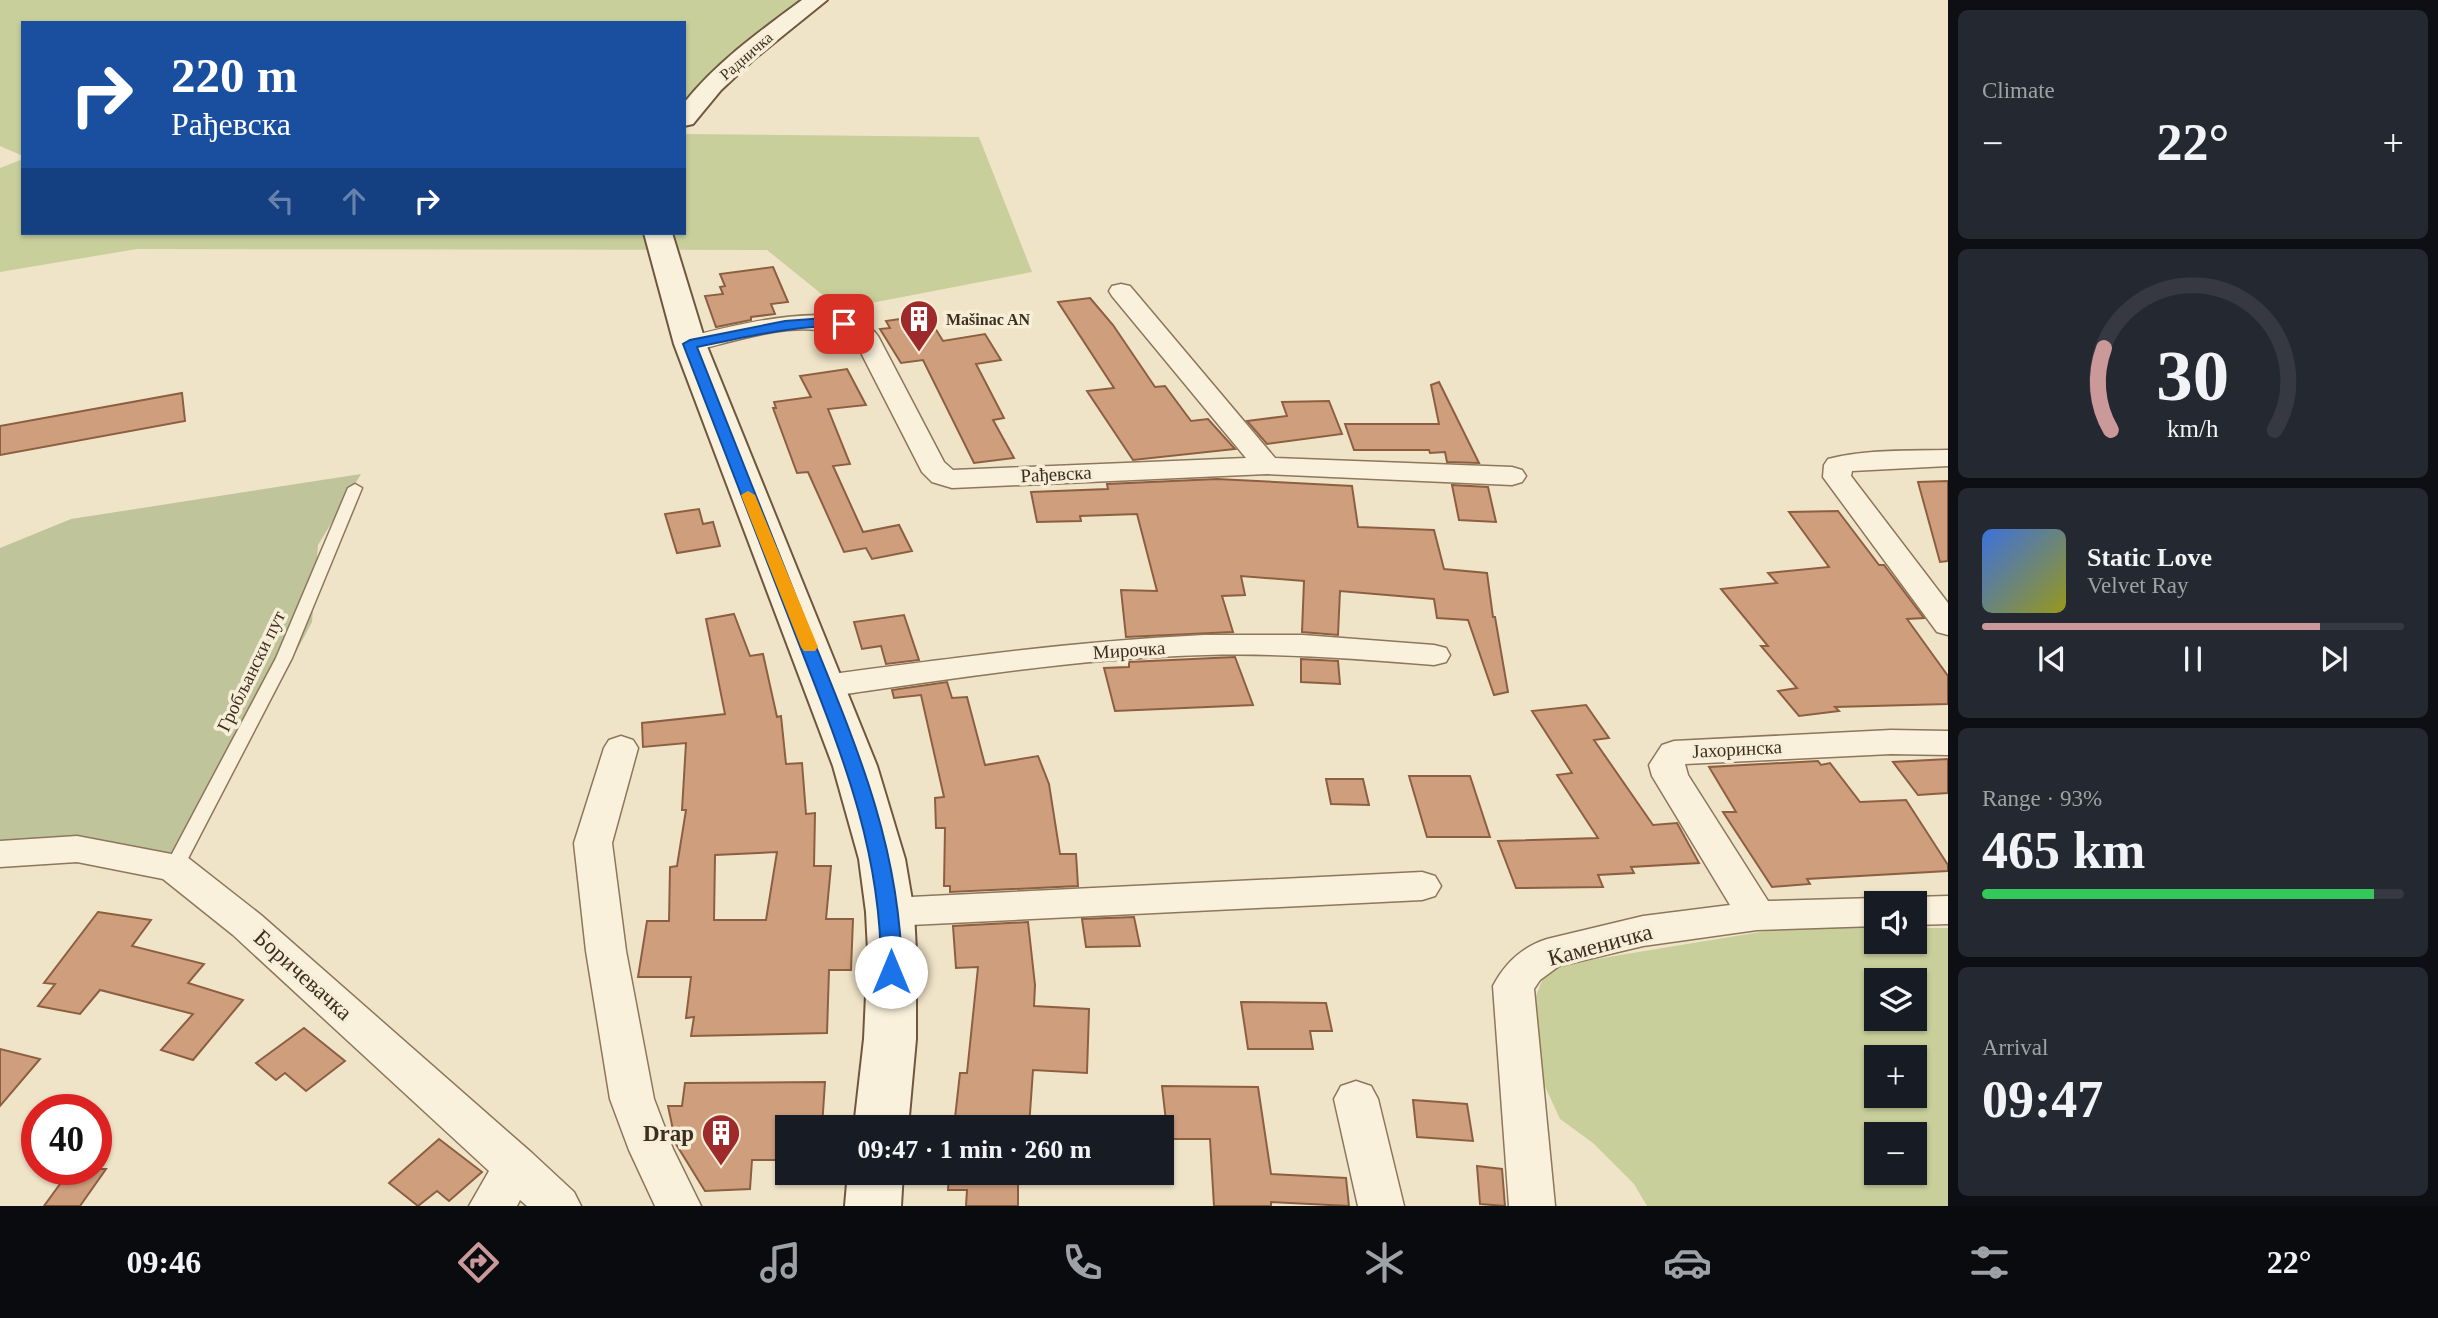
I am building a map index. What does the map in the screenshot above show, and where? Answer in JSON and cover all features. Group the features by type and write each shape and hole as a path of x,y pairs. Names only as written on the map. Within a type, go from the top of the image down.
{"street":[{"name":"Радничка","path":"686,116 698,100 742,57 816,0"},
{"path":"659,235 690,344 727,446 825,686 869,809 890,912 892,951 890,1039 882,1115"},
{"path":"1121,291 1267,466"},
{"name":"Рађевска","path":"690,344 764,328 808,322 844,324 855,328 865,337 932,466 942,476 952,479 1267,466 1512,477"},
{"path":"1948,458 1868,460 1839,465 1836,470 1837,477 1948,625"},
{"name":"Мирочка","path":"825,686 1030,658 1192,646 1280,644 1434,655"},
{"name":"Јахоринска","path":"1757,916 1670,776 1667,765 1674,753 1891,742 1948,743"},
{"path":"621,748 593,843 606,951 632,1099 651,1150 678,1206"},
{"name":"Боричевачка","path":"0,854 77,849 174,867 247,925 558,1206"},
{"path":"890,912 1422,886"},
{"path":"1927,911 1948,910"},
{"name":"Каменичка","path":"1531,1206 1528,1139 1513,986 1526,968 1547,954 1643,931 1757,916 1864,912"},
{"path":"1356,1099 1381,1206"},
{"path":"492,1206 516,1167"},
{"path":"873,1206 875,1185"}],"lane":[{"name":"Гробљански пут","path":"174,867 284,658 355,488"}],"green space":[{"path":"0,0 808,0 686,105 686,21 21,21 21,155 0,146"},
{"path":"686,134 979,137 1032,272 840,309 767,250 137,249 0,272 0,168 21,160 21,235 686,235"},
{"path":"361,474 318,545 312,622 201,831 174,867 0,854 0,548 71,519"},
{"path":"1797,926 1864,927 1864,954 1927,954 1927,928 1948,928 1948,1206 1647,1206 1634,1184 1593,1143 1560,1119 1542,1080 1536,996 1543,978 1559,965"}],"building":[{"path":"773,267 788,302 771,304 775,314 751,317 751,320 716,327 705,296 723,294 720,287 725,286 720,274"},
{"path":"1090,298 1113,325 1155,387 1165,386 1191,421 1208,419 1235,449 1133,460 1087,391 1114,388 1058,302"},
{"path":"927,315 943,341 985,334 1001,360 976,364 1004,418 993,420 1014,458 974,463 923,360 901,363 880,329 890,328 886,321"},
{"path":"847,369 866,405 828,409 850,464 833,466 863,532 899,525 912,551 872,559 866,548 844,552 808,472 797,473 773,408 776,408 774,402 811,397 800,376"},
{"path":"1439,382 1479,463 1447,462 1445,452 1430,453 1429,450 1354,450 1345,424 1439,424 1431,385"},
{"path":"182,393 185,421 0,455 0,426"},
{"path":"1329,401 1342,434 1267,444 1247,421 1287,416 1282,402"},
{"path":"1217,479 1352,486 1358,527 1434,530 1444,569 1487,573 1508,692 1494,695 1468,620 1437,618 1434,599 1340,591 1338,635 1302,632 1304,581 1241,576 1245,595 1222,596 1233,632 1126,637 1121,590 1157,591 1137,514 1080,516 1081,521 1037,522 1031,492 1108,489 1107,484"},
{"path":"1948,481 1948,561 1940,562 1918,482"},
{"path":"1452,485 1488,487 1496,522 1459,520"},
{"path":"699,509 703,524 713,522 720,546 677,553 665,514"},
{"path":"1838,511 1924,618 1907,619 1948,676 1948,704 1835,707 1839,711 1799,716 1778,691 1797,688 1761,646 1768,646 1721,589 1777,583 1768,573 1829,567 1789,512"},
{"path":"734,614 750,656 763,654 777,717 781,716 786,764 802,763 806,814 815,813 814,866 831,866 826,919 853,919 851,970 829,970 827,1033 691,1036 694,1017 686,1018 691,977 638,977 647,921 669,921 670,867 677,866 686,810 682,810 686,743 643,747 642,723 725,714 706,619","holes":["777,852 766,920 714,920 715,855"]},
{"path":"904,615 919,660 886,664 881,646 862,649 854,622"},
{"path":"1235,657 1253,705 1115,711 1104,668 1129,667 1129,662"},
{"path":"1301,659 1338,661 1340,684 1301,682"},
{"path":"947,682 952,698 967,697 985,765 1038,756 1049,784 1060,854 1076,854 1078,886 950,892 950,886 944,886 945,828 936,828 935,798 944,797 921,695 894,698 892,690"},
{"path":"1586,705 1609,738 1594,740 1653,825 1677,823 1699,863 1631,867 1634,873 1598,875 1603,887 1516,888 1498,841 1598,838 1557,775 1572,773 1532,711"},
{"path":"1948,759 1948,793 1918,795 1893,762"},
{"path":"1818,761 1821,765 1830,763 1860,802 1906,800 1948,865 1948,871 1807,879 1810,884 1772,887 1723,812 1736,812 1709,767"},
{"path":"1409,776 1470,776 1490,837 1427,837"},
{"path":"1326,779 1363,779 1369,805 1331,804"},
{"path":"98,912 151,920 132,946 204,964 188,983 243,1000 193,1060 161,1050 193,1014 100,990 80,1014 38,1006 55,984 44,983"},
{"path":"1134,917 1140,946 1086,947 1082,919"},
{"path":"1028,922 1035,985 1034,1006 1089,1009 1087,1073 1033,1070 1030,1115 955,1115 960,1073 967,1073 978,967 956,968 953,926"},
{"path":"1241,1002 1326,1003 1332,1031 1310,1031 1313,1049 1248,1049"},
{"path":"304,1028 345,1061 306,1091 285,1073 276,1080 256,1063"},
{"path":"0,1049 40,1059 0,1106"},
{"path":"825,1082 823,1115 775,1115 775,1160 752,1160 750,1189 705,1191 676,1144 668,1106 682,1106 685,1083"},
{"path":"1162,1086 1258,1087 1271,1174 1346,1178 1349,1206 1271,1202 1271,1206 1214,1206 1210,1139 1174,1139 1174,1115 1165,1115"},
{"path":"1413,1100 1467,1104 1473,1141 1417,1137"},
{"path":"439,1139 482,1172 449,1201 437,1191 418,1206 389,1183"},
{"path":"1477,1166 1502,1169 1505,1206 1480,1204"},
{"path":"59,1185 95,1185 80,1206 44,1206"},
{"path":"948,1185 1018,1185 1018,1206 966,1206 967,1190 948,1190"}],"slow traffic":[{"path":"748,495 810,647"}],"place":[{"name":"Mašinac AN","path":"919,353"},
{"name":"Drap","path":"721,1167"}],"route":[{"path":"844,324 808,322 764,328 690,344 727,446 825,686 869,809 886,885 891,930 891,972"}]}
